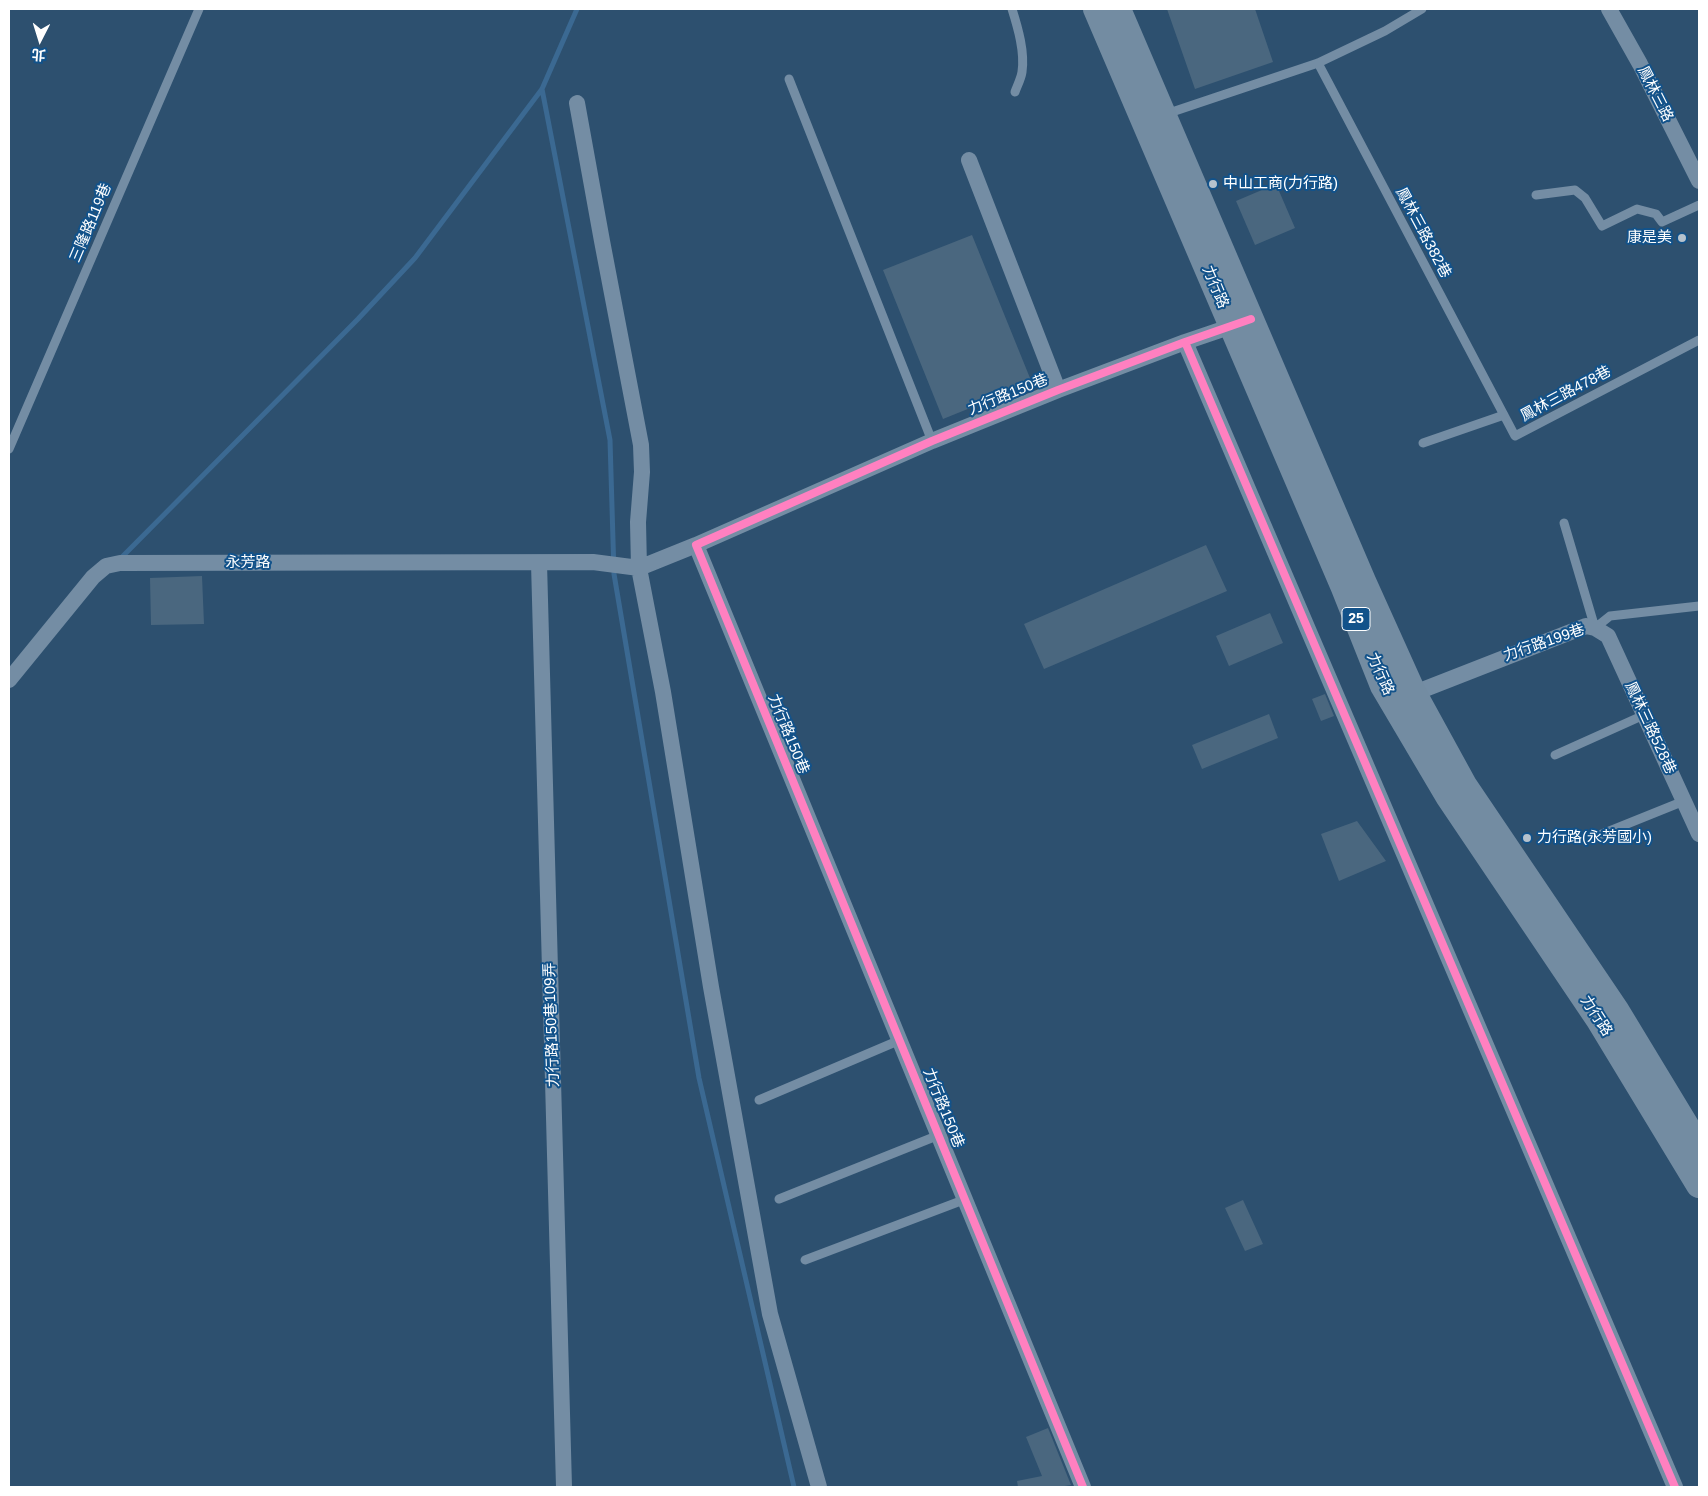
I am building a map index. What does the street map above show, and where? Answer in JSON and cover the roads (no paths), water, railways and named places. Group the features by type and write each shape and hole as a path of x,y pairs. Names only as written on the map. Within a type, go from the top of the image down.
{"main road":[{"name":"力行路","path":"1096,9 1362,581 1403,698 1448,796 1599,1020 1699,1185"},
{"name":"力行路","path":"1118,9 1163,115 1241,322"},
{"name":"力行路","path":"1403,698 1616,1010 1699,1147"}],"street":[{"name":"鳳林三路","path":"1609,9 1695,161 1699,181"},
{"path":"577,103 641,445 642,472 638,522 639,568 663,692 711,987 770,1314 819,1487"},
{"path":"969,160 1058,390"},
{"name":"力行路150巷","path":"1083,1487 696,546 932,441 1058,390 1241,322"},
{"path":"1185,342 1675,1487"},
{"path":"539,563 593,562 639,568 696,546"},
{"name":"永芳路","path":"9,680 93,577 106,566 120,563 539,563"},
{"name":"力行路150巷109弄","path":"539,563 564,1487"},
{"name":"力行路199巷","path":"1403,698 1586,626 1595,628"},
{"name":"鳳林三路528巷","path":"1595,628 1608,636 1699,834"}],"lane":[{"name":"三隆路119巷","path":"9,449 199,9"},
{"path":"1012,9 1021,50 1022,72 1015,92"},
{"path":"1163,115 1318,63 1385,31 1422,9"},
{"name":"鳳林三路382巷","path":"1318,63 1504,415"},
{"path":"789,80 932,441"},
{"path":"1536,195 1575,190 1585,198 1602,226 1637,209 1656,214 1662,222 1699,205"},
{"name":"鳳林三路478巷","path":"1423,443 1504,415 1515,436 1699,340"},
{"name":"力行路199巷","path":"1564,523 1595,628"},
{"path":"1595,628 1610,616 1699,606"},
{"path":"1555,755 1644,715"},
{"path":"1602,834 1684,801"},
{"path":"759,1100 900,1040"},
{"path":"779,1199 939,1135"},
{"path":"805,1260 966,1199"}],"waterway":[{"path":"120,559 358,319 415,258 542,89 577,9"},
{"path":"542,89 610,440 614,574 699,1078 794,1487"}],"place":[{"name":"中山工商(力行路)","path":"1213,184"},
{"name":"康是美","path":"1682,238"},
{"name":"力行路(永芳國小)","path":"1527,838"}]}
